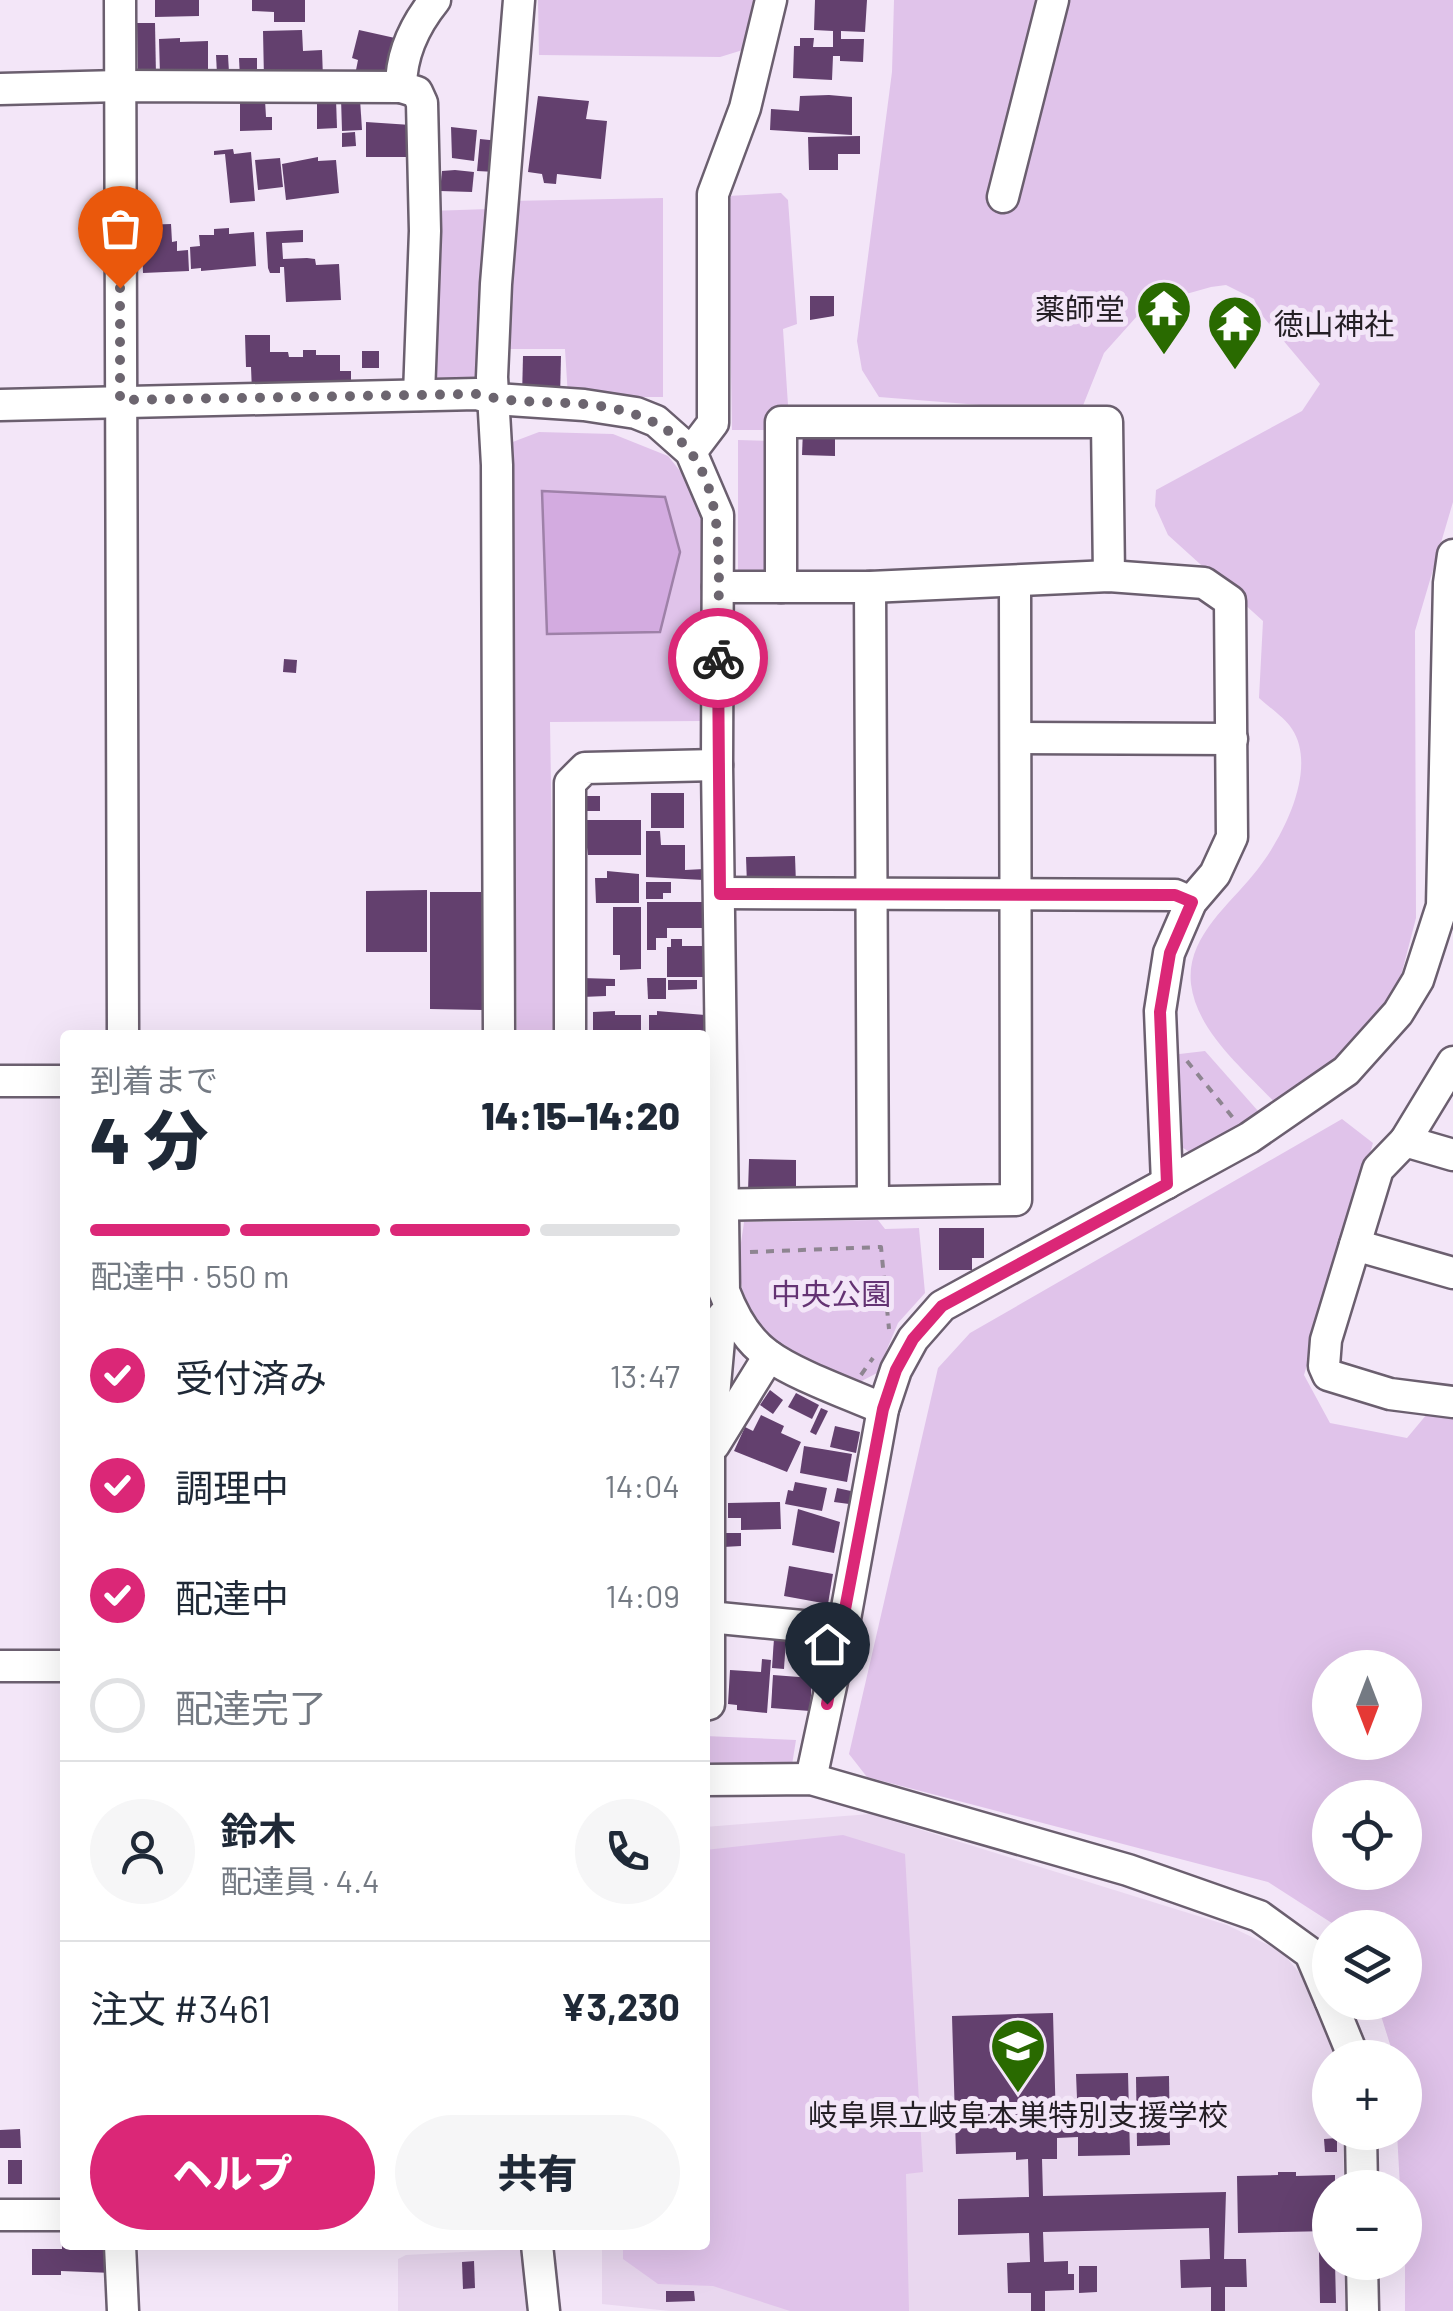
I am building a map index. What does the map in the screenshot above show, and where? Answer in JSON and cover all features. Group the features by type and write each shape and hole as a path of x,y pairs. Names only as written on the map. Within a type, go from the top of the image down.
{"street":[{"path":"120,0 123,1030"},
{"path":"402,87 406,48 435,0"},
{"path":"499,1030 492,378 520,0"},
{"path":"691,452 713,423 713,194 745,108 771,0"},
{"path":"1003,197 1053,0"},
{"path":"0,89 402,87 417,92 422,103 426,231 419,396"},
{"path":"0,405 477,394 636,413 656,421 691,452 718,514 716,765 726,1205 724,1291 750,1339 769,1356 883,1409"},
{"path":"782,587 781,422 1107,422 1109,576"},
{"path":"811,1779 883,1409 896,1370 913,1339 942,1306 1249,1138 1346,1072 1370,1048 1418,980 1447,907 1449,582 1453,556"},
{"path":"718,587 870,587 1109,576 1204,582 1230,601 1232,836 1215,874 1192,902 1170,953 1160,1012 1167,1184"},
{"path":"726,1205 1016,1200 1015,582"},
{"path":"870,587 873,1202"},
{"path":"1017,738 1232,738"},
{"path":"570,1030 570,783 585,768 716,765"},
{"path":"720,894 1175,895 1192,902"},
{"path":"1453,1062 1406,1141 1378,1169 1326,1340 1324,1366 1328,1375 1390,1394 1453,1402"},
{"path":"0,1082 60,1081"},
{"path":"1406,1141 1453,1155"},
{"path":"1354,1245 1453,1273"},
{"path":"710,1424 720,1329 723,1316 731,1310"},
{"path":"710,1447 769,1356"},
{"path":"710,1617 843,1630"},
{"path":"0,1666 60,1666"},
{"path":"710,1780 811,1779 1128,1870 1259,1916 1312,1958"},
{"path":"0,2215 60,2215"},
{"path":"120,2250 123,2311"},
{"path":"538,2250 544,2311"},
{"path":"1362,2280 1363,2311"}],"path":[{"path":"1178,1066 1189,1060 1249,1138"},
{"path":"726,1205 750,1252 750,1266"},
{"path":"750,1252 881,1247 890,1334"},
{"path":"858,1378 879,1349"}],"shaded area":[{"path":"542,491 665,497 680,552 660,632 547,634"},
{"name":"岐阜県立岐阜本巣特別支援学校","path":"870,1814 1227,1925 1281,1951 1312,1988 1312,2020 1327,2020 1335,2040 1312,2040 1312,2150 1343,2150 1344,2170 1312,2170 1312,2280 1345,2280 1346,2311 670,2311 602,2304 602,2250 710,2250 710,1827"},
{"path":"526,2251 526,2311 398,2311 398,2259 406,2255"}],"green space":[{"path":"538,0 756,0 746,49 720,57 539,55"},
{"path":"894,0 1453,0 1453,502 1415,631 1416,918 1395,999 1325,1080 1278,1106 1213,1035 1195,1002 1191,967 1202,937 1264,861 1285,825 1299,785 1299,746 1289,725 1259,698 1263,621 1168,535 1155,506 1156,490 1302,411 1320,384 1260,313 1254,299 1226,285 1147,305 1104,353 1080,413 879,397 862,370 857,341 892,72"},
{"path":"781,193 788,200 797,324 783,329 788,405 772,410 771,430 732,430 728,196"},
{"path":"663,198 663,397 568,397 565,349 504,349 509,201"},
{"path":"489,209 483,383 434,385 430,211"},
{"path":"539,432 613,434 668,456 688,481 710,528 703,721 550,722 555,1030 517,1030 510,443"},
{"path":"738,440 769,441 769,583 738,583"},
{"path":"1205,1051 1258,1111 1194,1155 1171,1140 1171,1055"},
{"path":"1342,1119 1373,1143 1304,1375 1330,1423 1407,1438 1427,1414 1453,1418 1453,2311 1405,2311 1405,2280 1422,2280 1422,2170 1399,2170 1398,2150 1422,2150 1422,2040 1389,2040 1382,2020 1422,2020 1422,1910 1312,1910 1268,1882 867,1777 849,1754 938,1368 970,1333"},
{"name":"中央公園","path":"878,1220 885,1229 919,1228 925,1293 898,1323 877,1373 854,1385 797,1357 766,1333 754,1318 739,1270 744,1222"},
{"path":"710,1736 796,1740 791,1771 710,1771"},
{"path":"843,1835 905,1854 923,2172 906,2174 909,2311 790,2311 713,2286 658,2284 623,2259 623,2250 710,2250 710,1849"}],"building":[{"path":"155,0 199,0 199,16 155,17"},
{"path":"252,0 305,0 305,22 274,22 274,12 252,11"},
{"path":"815,0 867,0 865,32 841,31 841,39 864,39 863,62 840,61 840,56 833,56 832,80 793,78 794,46 800,46 800,38 814,38 813,47 833,47 833,31 814,30"},
{"path":"137,23 155,23 156,76 138,76"},
{"path":"302,30 303,51 322,50 323,78 264,79 263,31"},
{"path":"359,30 395,38 385,77 356,70 358,60 352,58"},
{"path":"180,38 180,42 208,41 208,74 160,75 159,39"},
{"path":"216,55 228,55 229,73 217,74"},
{"path":"239,58 257,58 257,78 240,79"},
{"path":"538,96 589,101 586,119 607,121 601,179 557,174 556,184 544,183 542,174 528,172"},
{"path":"800,96 852,97 852,135 770,130 771,109 799,111"},
{"path":"317,99 336,99 337,128 317,129"},
{"path":"341,99 360,99 362,130 342,131"},
{"path":"240,100 265,100 272,130 240,131"},
{"path":"366,122 411,125 411,157 366,157"},
{"path":"451,127 477,130 474,161 452,158"},
{"path":"355,132 356,146 342,147 342,133"},
{"path":"860,136 860,154 838,154 838,170 809,170 808,137"},
{"path":"480,139 499,141 496,172 477,171"},
{"path":"233,149 234,154 251,152 255,201 230,203 225,154 214,155 214,151"},
{"path":"318,157 318,161 336,160 339,193 286,200 282,164"},
{"path":"280,158 283,187 258,190 255,160"},
{"path":"442,171 474,172 472,192 440,191"},
{"path":"171,224 177,251 188,250 189,271 143,273 141,225"},
{"path":"229,228 229,234 254,232 256,266 191,269 190,247 200,246 199,235 214,235 214,229"},
{"path":"303,230 303,242 282,243 283,259 307,258 315,259 316,265 339,264 341,300 286,302 284,267 280,267 280,273 270,273 266,232"},
{"path":"810,296 834,296 834,316 810,320"},
{"path":"245,335 270,335 270,352 288,352 289,357 303,357 303,350 316,350 316,355 340,355 340,371 351,371 351,388 252,392"},
{"path":"362,351 379,351 379,368 362,368"},
{"path":"523,356 561,356 560,398 522,397"},
{"path":"803,429 835,430 835,456 802,455"},
{"path":"284,659 297,660 296,673 283,672"},
{"path":"651,793 684,793 684,828 651,828"},
{"path":"587,796 600,796 600,811 587,811"},
{"path":"580,820 641,820 641,855 588,855"},
{"path":"646,831 660,831 661,845 685,845 685,870 704,869 704,880 646,877"},
{"path":"795,856 796,884 747,885 746,857"},
{"path":"607,871 639,874 639,903 596,903 595,878 607,878"},
{"path":"646,882 671,882 671,893 663,893 663,899 646,899"},
{"path":"427,890 427,952 366,952 366,891"},
{"path":"430,892 483,892 483,1010 430,1009"},
{"path":"647,902 704,902 704,928 667,928 667,938 656,938 656,950 647,950"},
{"path":"613,907 641,907 641,969 620,970 620,955 613,955"},
{"path":"671,939 682,939 682,946 704,946 705,977 667,977 667,947 671,947"},
{"path":"582,978 615,979 615,986 606,986 606,996 582,997"},
{"path":"647,978 666,978 666,999 648,999"},
{"path":"668,980 697,980 697,989 668,990"},
{"path":"657,1011 705,1015 705,1030 649,1030 649,1015 657,1015"},
{"path":"593,1012 641,1015 641,1030 593,1030"},
{"path":"749,1159 796,1160 796,1192 748,1191"},
{"path":"939,1228 984,1228 984,1258 972,1258 972,1270 939,1270"},
{"path":"770,1390 783,1400 773,1414 760,1405"},
{"path":"796,1393 819,1405 812,1419 788,1407"},
{"path":"821,1408 828,1411 816,1435 810,1432"},
{"path":"761,1415 784,1426 781,1433 801,1442 787,1472 734,1451 745,1427 753,1431"},
{"path":"835,1426 860,1432 856,1453 830,1447"},
{"path":"804,1446 852,1454 847,1482 800,1473"},
{"path":"795,1482 827,1488 822,1511 785,1504 788,1490 793,1491"},
{"path":"837,1488 851,1491 849,1504 834,1502"},
{"path":"780,1502 781,1529 741,1530 741,1518 728,1518 728,1503"},
{"path":"798,1509 840,1522 834,1553 792,1545"},
{"path":"723,1533 741,1533 741,1546 723,1547"},
{"path":"789,1566 833,1574 828,1604 784,1596"},
{"path":"774,1638 786,1639 784,1669 772,1668"},
{"path":"762,1659 771,1660 767,1713 737,1710 737,1705 728,1704 730,1670 761,1672"},
{"path":"773,1675 812,1678 810,1711 771,1708"},
{"path":"1053,2013 1056,2124 1078,2123 1076,2074 1128,2073 1130,2155 1078,2156 1078,2137 1057,2138 1057,2159 1042,2159 1043,2196 1226,2192 1224,2259 1246,2259 1247,2287 1225,2287 1225,2311 1211,2311 1211,2287 1181,2288 1180,2260 1210,2259 1209,2228 1043,2232 1044,2262 1068,2261 1068,2274 1074,2274 1074,2290 1045,2291 1045,2311 1031,2311 1031,2293 1008,2293 1007,2263 1030,2262 1029,2233 958,2235 958,2199 1029,2197 1028,2159 1016,2160 1016,2152 956,2154 952,2016"},
{"path":"1169,2076 1170,2145 1137,2146 1136,2077"},
{"path":"20,2129 21,2148 0,2148 0,2130"},
{"path":"8,2160 22,2160 22,2184 8,2184"},
{"path":"1296,2172 1296,2176 1312,2176 1312,2231 1238,2233 1237,2176"},
{"path":"32,2249 113,2250 113,2273 61,2271 61,2275 32,2275"},
{"path":"474,2261 475,2288 463,2289 462,2262"},
{"path":"1079,2266 1097,2266 1097,2292 1079,2293"},
{"path":"1320,2280 1335,2280 1336,2303 1320,2303"},
{"path":"666,2291 694,2291 695,2301 666,2302"}],"way so far":[{"path":"120,288 120,400 477,394 495,399 584,404 636,413 656,421 691,452 718,514 718,658"}],"place":[{"name":"薬師堂","path":"1164,357"},
{"name":"徳山神社","path":"1235,372"},
{"name":"岐阜県立岐阜本巣特別支援学校","path":"1018,2095"}],"route":[{"path":"718,658 720,894 1175,895 1192,902 1170,953 1160,1012 1167,1184 942,1306 913,1339 896,1370 883,1409 827,1704"}]}
